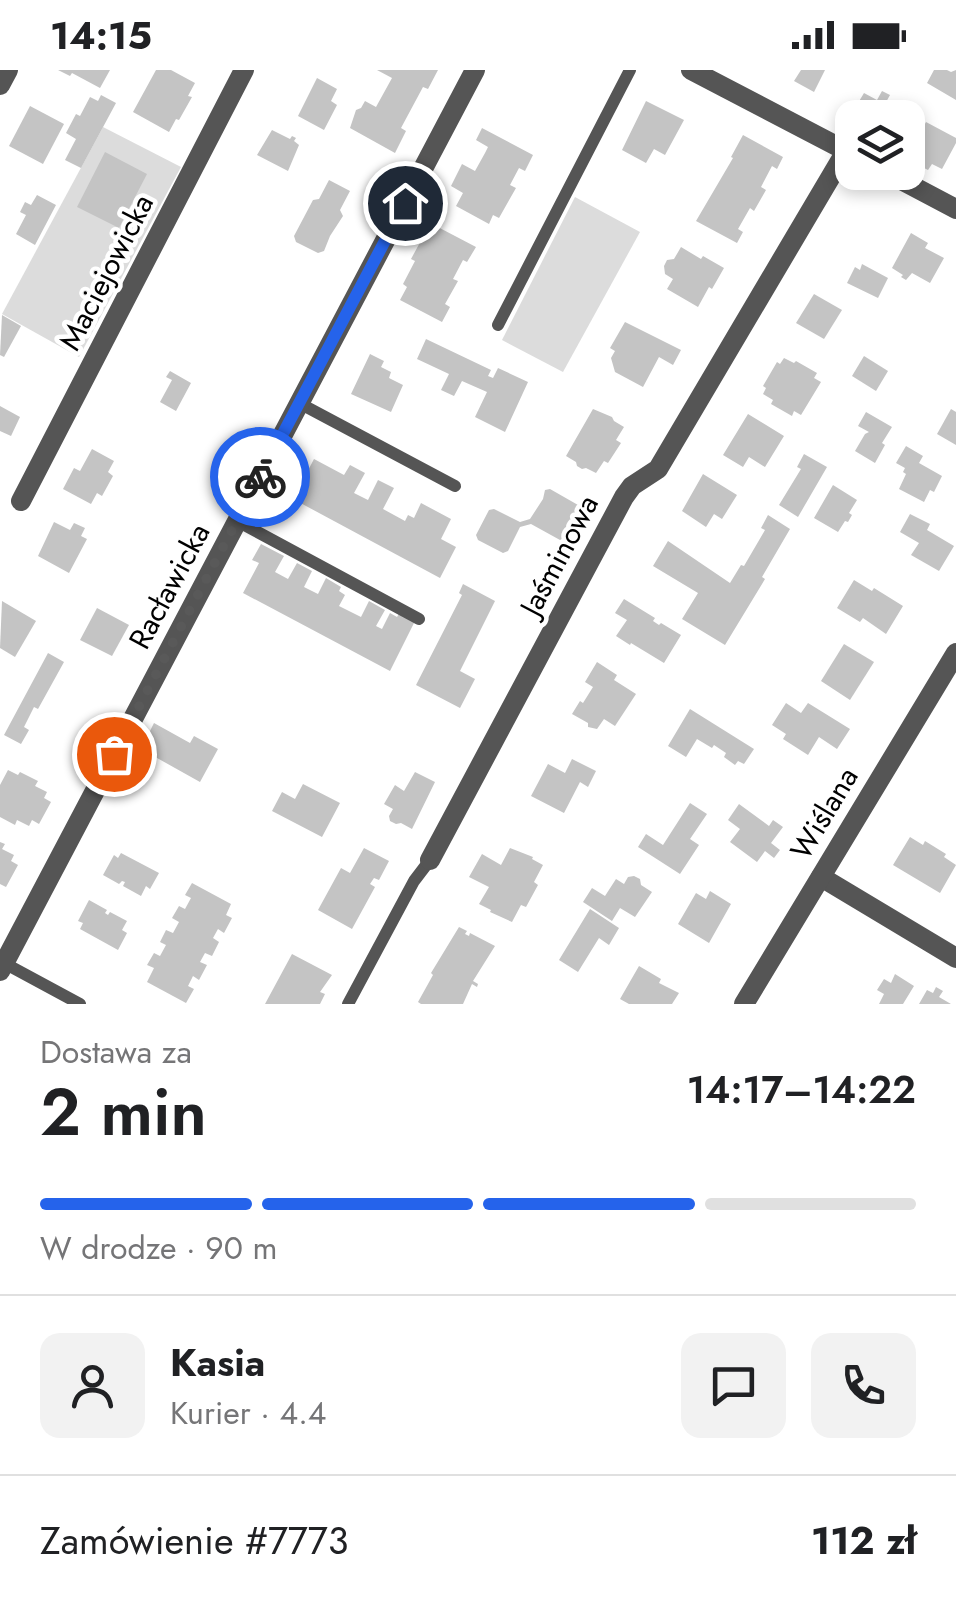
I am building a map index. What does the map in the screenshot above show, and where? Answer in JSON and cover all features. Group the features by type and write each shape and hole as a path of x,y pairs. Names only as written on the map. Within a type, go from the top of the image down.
{"street":[{"path":"0,86 8,70"},
{"name":"Maciejowicka","path":"21,501 244,70"},
{"name":"Racławicka","path":"2,967 476,70"},
{"name":"Jaśminowa","path":"691,70 835,146"},
{"name":"Jaśminowa","path":"430,860 624,497 632,486 658,469 835,176"},
{"path":"919,190 956,210"},
{"name":"Wiślana","path":"744,1004 956,653"},
{"path":"821,877 956,958"}],"lane":[{"path":"498,325 630,70"},
{"path":"300,403 455,486"},
{"path":"237,521 420,619"},
{"name":"Jaśminowa","path":"348,1004 414,882 430,860"},
{"path":"2,967 80,1004"}],"shaded area":[{"path":"103,127 181,167 79,357 2,314"},
{"path":"575,197 640,232 563,372 502,340"}],"building":[{"path":"58,70 110,70 100,88"},
{"path":"156,70 171,70 195,83 188,96 192,97 169,132 133,112"},
{"path":"377,70 438,70 428,89 423,87 401,128 406,131 395,153 350,128 356,110 365,101 376,107 392,78"},
{"path":"801,70 825,70 814,92 794,81"},
{"path":"934,70 956,70 956,100 927,83"},
{"path":"317,78 337,89 331,101 337,105 324,130 298,116"},
{"path":"882,91 890,95 887,100 877,100"},
{"path":"101,95 116,103 81,168 65,160 76,139 66,133 90,97 98,101"},
{"path":"646,101 684,120 665,155 654,149 646,163 622,150"},
{"path":"30,106 64,124 43,164 9,146"},
{"path":"925,124 956,138 942,169 932,164 925,168"},
{"path":"482,128 533,155 525,171 519,168 510,185 516,188 499,218 493,215 489,224 456,206 463,193 451,186 462,164 475,171 485,153 488,147 476,140"},
{"path":"272,130 296,138 294,141 299,145 288,171 257,155"},
{"path":"743,135 783,157 777,169 772,166 761,187 766,190 738,229 743,232 737,243 696,221"},
{"path":"105,152 147,174 119,228 77,207"},
{"path":"329,180 350,191 340,210 343,216 324,251 318,253 296,242 294,236"},
{"path":"37,195 56,205 35,245 16,234 26,215 20,212 25,202 31,205"},
{"path":"434,225 476,247 453,279 458,281 445,304 450,307 442,322 400,300 415,261 411,259"},
{"path":"911,233 928,243 925,248 944,258 930,283 912,273 906,280 892,268"},
{"path":"681,247 724,268 698,307 667,289 673,279 665,274 664,266"},
{"path":"862,264 888,278 878,298 847,283 855,267 860,270"},
{"path":"814,294 842,310 824,339 796,323"},
{"path":"2,315 21,326 4,357 0,355"},
{"path":"625,322 681,350 673,365 659,357 643,387 615,372 611,358 615,351 610,348"},
{"path":"426,339 491,370 488,376 493,378 498,368 528,382 505,432 475,417 487,392 462,381 454,396 441,390 449,374 417,359"},
{"path":"370,354 384,361 381,367 391,372 389,378 403,385 391,412 351,394"},
{"path":"864,356 888,371 876,391 852,376"},
{"path":"784,358 817,373 814,378 821,382 801,415 794,411 792,416 771,404 773,400 763,394 763,386 777,362 780,364"},
{"path":"170,371 191,383 176,411 160,402 172,380 166,377"},
{"path":"0,406 20,417 11,436 0,431"},
{"path":"593,409 624,427 616,440 621,443 596,473 582,469 566,456"},
{"path":"951,409 956,412 956,445 937,434"},
{"path":"866,412 892,427 875,463 855,451 869,432 858,426"},
{"path":"748,414 784,436 765,467 749,457 743,467 723,455"},
{"path":"906,446 923,456 919,463 942,476 924,502 899,489 906,474 905,468 896,463"},
{"path":"92,449 114,461 108,472 113,476 102,496 97,493 91,504 63,489 74,468 80,471"},
{"path":"804,454 827,467 798,517 779,505 801,469 797,467"},
{"path":"314,459 344,475 350,465 365,473 354,493 368,500 378,480 394,488 383,509 405,521 408,515 414,518 421,503 451,519 441,539 456,547 440,578 293,499"},
{"path":"703,474 737,495 722,519 714,514 706,527 682,511"},
{"path":"833,485 857,500 848,522 838,532 814,518"},
{"path":"550,489 580,510 564,538 560,540 531,524 520,527 508,551 503,553 478,540 476,535 489,510 520,522 530,519 545,490"},
{"path":"910,514 930,524 927,530 954,546 939,571 911,555 919,543 900,532"},
{"path":"768,515 790,529 725,645 682,619 698,593 653,566 668,541 730,583 765,530 761,528"},
{"path":"54,522 70,530 74,523 85,528 81,536 87,539 69,573 38,556"},
{"path":"261,544 284,556 275,572 288,579 297,563 312,571 304,587 318,594 326,578 341,587 339,591 345,595 339,606 361,617 369,601 385,610 376,626 382,629 390,613 397,617 400,612 416,619 390,671 243,593 259,563 252,560"},
{"path":"854,580 903,606 886,634 863,618 860,622 837,608"},
{"path":"463,584 495,601 460,671 475,679 460,708 416,685 462,595 459,593"},
{"path":"624,599 655,618 653,621 659,625 681,635 664,663 616,636 627,620 615,613"},
{"path":"2,601 36,621 15,657 0,648"},
{"path":"97,608 129,625 112,656 80,640"},
{"path":"844,644 874,662 850,700 821,681"},
{"path":"48,653 64,662 38,709 34,707 21,744 4,735"},
{"path":"597,662 617,675 614,680 636,694 615,726 604,719 597,729 572,714 593,687 585,682"},
{"path":"786,703 801,713 808,703 850,729 837,749 819,737 808,755 783,739 786,734 772,725"},
{"path":"690,709 754,749 744,764 738,761 735,765 724,757 726,753 697,739 686,757 668,746"},
{"path":"154,723 190,743 194,736 218,749 200,782 141,749"},
{"path":"572,759 596,771 588,787 580,782 564,813 531,796 548,764 565,773"},
{"path":"8,770 38,781 35,786 47,792 44,798 51,802 39,824 32,820 29,826 17,820 15,825 0,817 0,785"},
{"path":"415,772 435,782 412,829 390,821 393,809 384,804 395,785 404,791"},
{"path":"303,784 340,803 322,837 272,811 282,792 295,799"},
{"path":"690,803 707,814 690,839 699,845 680,874 638,847 646,834 663,845"},
{"path":"739,804 769,826 773,820 783,827 771,843 780,850 774,858 765,851 757,862 730,842 740,829 728,820"},
{"path":"910,837 923,845 925,841 956,865 940,893 893,865"},
{"path":"0,842 5,844 2,849 14,855 11,861 18,865 6,887 0,884"},
{"path":"364,848 389,861 379,880 374,878 370,884 375,887 352,929 318,910 341,868 350,873"},
{"path":"510,848 543,865 534,882 538,885 512,922 479,904 489,887 469,877 482,854 501,865"},
{"path":"121,853 159,873 141,896 123,886 125,882 119,884 103,875 114,855 118,858"},
{"path":"634,876 652,892 635,917 620,908 612,921 583,902 592,888 605,896 616,879 624,884"},
{"path":"192,883 231,904 226,915 232,918 224,933 218,929 213,938 219,942 212,956 205,953 200,962 207,965 199,980 193,976 188,986 194,989 186,1003 147,982 154,968 147,965 154,953 160,956 166,945 160,942 166,930 173,933 179,922 172,918 179,906 185,909 191,898 185,895"},
{"path":"710,891 731,904 709,943 678,924 696,893 706,899"},
{"path":"89,900 107,910 108,915 110,912 127,921 122,930 127,933 118,950 80,929 83,923 78,921"},
{"path":"590,909 619,928 609,945 599,938 578,972 559,960"},
{"path":"459,927 467,931 465,934 495,946 473,981 477,987 472,984 463,1004 421,1004 418,1002 431,973"},
{"path":"292,954 332,975 320,992 325,994 320,1004 265,1004"},
{"path":"639,966 679,993 672,1004 629,1004 620,999"},
{"path":"895,974 914,986 903,1004 879,1004 884,994 877,990 884,979 891,983"},
{"path":"936,987 943,991 939,997 951,1004 919,1004 927,990 933,993"}],"way so far":[{"path":"114,754 260,477"}],"route":[{"path":"260,477 405,203"}]}
